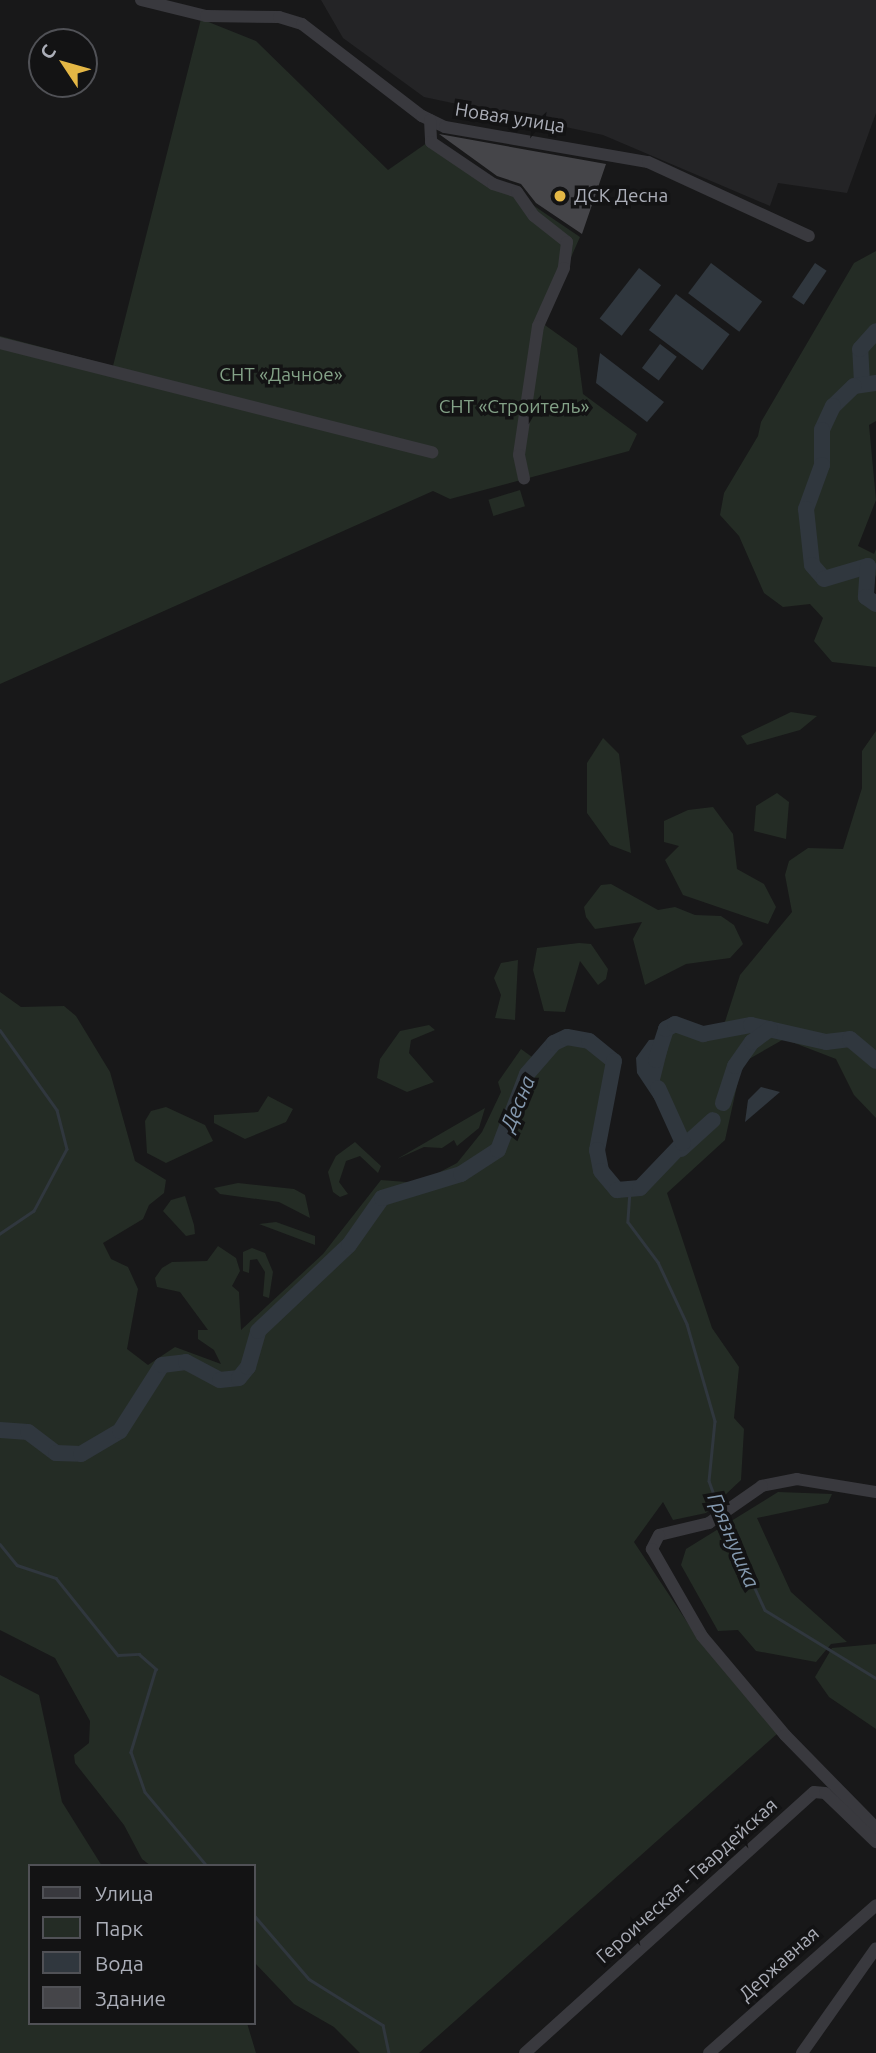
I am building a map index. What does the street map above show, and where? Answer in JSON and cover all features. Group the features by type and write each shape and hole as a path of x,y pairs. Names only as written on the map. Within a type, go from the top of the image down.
{"street":[{"name":"Новая улица","path":"141,0 206,16 279,17 302,24 430,120 456,130 648,162 809,236"},
{"path":"430,120 431,142 493,184 517,192 534,216 567,243 564,268 538,326 519,455 524,478"},
{"path":"0,343 432,452"},
{"path":"876,1492 797,1479 762,1486 709,1523 659,1535 652,1549 655,1561 702,1636 785,1735 876,1828"},
{"name":"Героическая - Гвардейская","path":"526,2053 814,1792 825,1793 876,1842"},
{"name":"Державная","path":"709,2053 876,1905"},
{"path":"802,2053 876,1948"}],"shaded area":[{"path":"321,0 876,0 876,113 847,193 778,183 770,206 603,135 424,97 343,38"}],"green space":[{"name":"СНТ «Дачное»","path":"201,19 256,41 388,170 434,138 580,237 542,323 577,348 583,394 637,434 629,451 450,499 433,491 0,684 0,336 113,366"},
{"path":"876,251 876,421 869,425 876,500 858,546 874,554 876,549 876,575 866,596 876,602 876,667 832,662 814,641 823,618 810,604 783,607 764,593 739,536 720,515 724,493 758,436 761,422 854,263"},
{"path":"520,490 525,506 493,516 488,500"},
{"path":"791,712 817,716 800,730 747,745 741,736"},
{"path":"876,731 876,1118 854,1095 836,1059 784,1039 742,1063 725,1140 667,1193 712,1328 739,1367 734,1418 744,1429 741,1480 706,1513 673,1520 663,1502 634,1542 701,1643 778,1733 419,2053 360,2053 334,2027 294,2004 256,1964 256,1864 148,1864 142,1859 124,1825 75,1763 74,1755 89,1743 90,1721 55,1658 0,1630 0,992 21,1007 64,1006 76,1016 110,1072 135,1161 166,1180 164,1193 149,1205 143,1219 103,1243 111,1259 128,1267 138,1289 127,1349 148,1365 175,1347 221,1364 214,1350 198,1339 198,1330 208,1330 180,1292 157,1287 155,1278 162,1268 172,1262 207,1261 218,1246 236,1258 240,1271 232,1286 239,1292 241,1330 323,1254 381,1180 419,1183 457,1163 482,1132 501,1092 498,1082 521,1049 532,1057 515,1087 512,1119 523,1083 538,1057 554,1043 576,1037 599,1047 614,1061 597,1150 609,1184 622,1191 640,1188 670,1162 683,1138 653,1077 660,1041 675,1024 703,1034 722,1031 740,975 792,912 785,875 789,861 808,848 843,849 862,788 862,751"},
{"path":"603,738 619,754 631,853 610,845 587,813 587,763"},
{"path":"777,793 789,802 786,839 754,831 756,806"},
{"path":"713,807 733,834 737,869 764,884 776,907 768,924 683,895 665,860 679,846 664,842 664,821 688,810"},
{"path":"611,884 658,910 675,907 695,915 721,916 734,925 743,944 730,958 686,964 645,985 633,939 642,922 595,929 586,917 584,907 601,885"},
{"path":"591,944 608,969 606,979 598,985 580,961 565,1012 544,1011 533,970 537,948"},
{"path":"518,960 515,1020 495,1018 501,995 494,978 501,963"},
{"path":"429,1025 435,1030 411,1040 409,1053 434,1082 407,1092 377,1078 380,1059 400,1031"},
{"path":"268,1096 293,1109 286,1122 245,1139 214,1123 214,1115 258,1112"},
{"path":"166,1107 205,1125 213,1141 166,1163 147,1153 145,1121 151,1111"},
{"path":"485,1108 479,1128 457,1146 454,1140 442,1148 424,1147 397,1159"},
{"path":"355,1142 381,1166 378,1173 360,1156 346,1161 339,1182 348,1194 340,1197 333,1192 328,1172 336,1156"},
{"path":"238,1183 294,1189 305,1195 310,1218 279,1202 220,1194 214,1188"},
{"path":"185,1196 195,1234 186,1236 163,1211 171,1200"},
{"path":"276,1222 315,1236 315,1245 259,1224"},
{"path":"252,1248 265,1253 273,1272 269,1298 263,1296 265,1272 257,1259 250,1260 249,1273 243,1271 243,1252"},
{"path":"778,1492 832,1494 828,1503 757,1518 791,1592 847,1642 831,1644 816,1662 756,1651 738,1630 718,1631 681,1565 686,1549"},
{"path":"876,1644 876,1729 829,1697 815,1677 832,1648"},
{"path":"0,1675 39,1695 62,1802 101,1864 28,1864 28,2025 248,2025 256,2053 0,2053"}],"water":[{"path":"711,263 762,302 739,332 688,293"},
{"path":"815,263 827,271 804,305 792,297"},
{"path":"639,268 661,285 622,336 600,318"},
{"path":"676,294 730,334 702,370 649,330"},
{"path":"660,344 677,357 659,381 642,368"},
{"path":"600,353 664,402 647,422 596,383"},
{"path":"662,1039 668,1048 660,1080 667,1106 655,1100 637,1073 636,1058 649,1040"},
{"path":"761,1087 780,1092 745,1122 748,1100"}],"building":[{"name":"ДСК Десна","path":"439,134 606,164 582,234 536,203 521,184 497,176"}],"waterway":[{"name":"Десна","path":"862,383 860,349 876,331"},
{"name":"Десна","path":"876,383 854,386 833,406 822,430 822,465 806,509 812,565 824,579 868,566 866,597 876,604"},
{"name":"Десна","path":"656,1060 666,1029 675,1024 703,1034 751,1025 826,1042 850,1039 876,1061"},
{"path":"723,1103 735,1066 752,1042 770,1029"},
{"path":"0,1030 57,1110 67,1149 34,1211 0,1234"},
{"name":"Десна","path":"0,1430 28,1432 56,1453 81,1454 120,1431 162,1365 186,1362 220,1380 239,1378 248,1367 258,1331 349,1245 382,1198 461,1174 498,1150 527,1074 554,1043 567,1037 589,1041 614,1061 597,1150 601,1171 617,1190 640,1188 683,1143 658,1088"},
{"path":"681,1149 713,1120"},
{"name":"Грязнушка","path":"630,1191 628,1222 658,1262 687,1324 715,1421 709,1481 719,1509"},
{"name":"Грязнушка","path":"723,1518 765,1610 876,1678"},
{"path":"0,1544 17,1565 56,1578 118,1655 139,1654 156,1669 131,1752 145,1792 205,1864"},
{"path":"256,1917 309,1979 383,2025 389,2053"}],"place":[{"name":"ДСК Десна","path":"560,196"}],"park label":[{"name":"СНТ «Строитель»","path":"514,407"}]}
